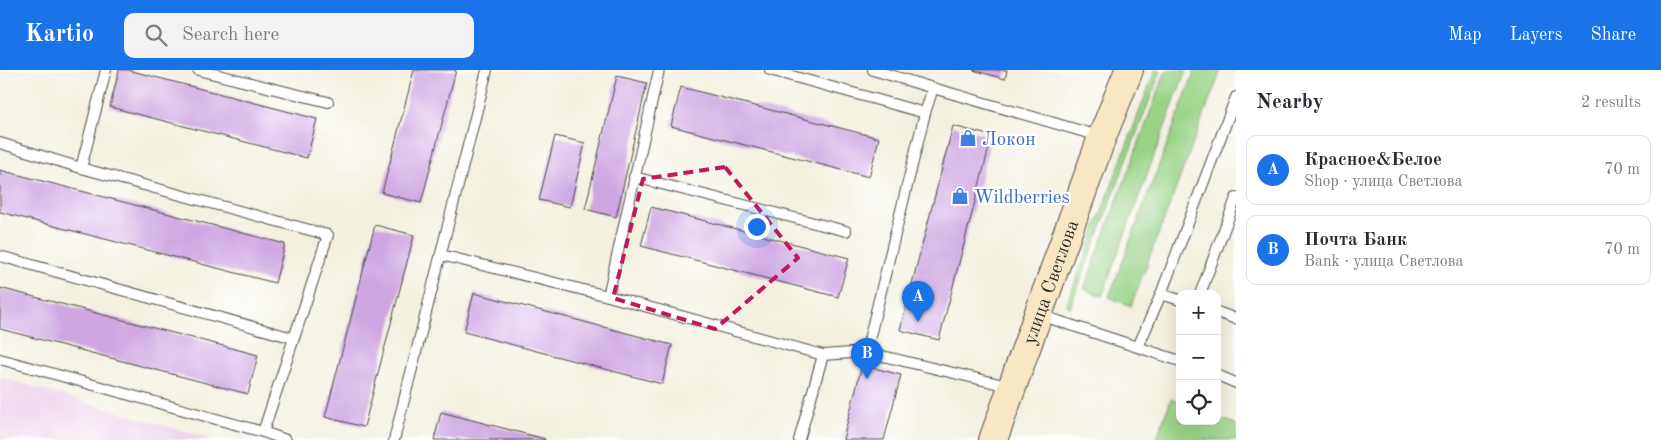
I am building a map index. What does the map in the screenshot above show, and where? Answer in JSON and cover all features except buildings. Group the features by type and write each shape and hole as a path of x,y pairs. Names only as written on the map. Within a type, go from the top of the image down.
{"street":[{"name":"улица Светлова","path":"993,440 1102,137 1129,70"}],"lane":[{"path":"80,168 106,70"},
{"path":"198,70 328,102"},
{"path":"394,440 487,70"},
{"path":"608,296 659,70"},
{"path":"770,70 925,113"},
{"path":"873,70 1102,137"},
{"path":"866,352 925,113 933,88"},
{"path":"1138,347 1161,294 1236,97"},
{"path":"0,143 80,168 328,236 262,432"},
{"path":"634,177 846,231"},
{"path":"1202,290 1236,198"},
{"path":"441,255 608,296 823,355 866,352 1012,387"},
{"path":"0,256 293,338"},
{"path":"1161,294 1176,299"},
{"path":"1221,313 1236,319"},
{"path":"1039,315 1176,357"},
{"path":"799,440 823,355"},
{"path":"0,360 286,440"},
{"path":"1221,376 1236,382"}],"highlighted area":[{"path":"725,167 798,258 715,329 613,298 643,179"}],"shaded area":[{"path":"0,377 214,440 0,440"}],"green space":[{"path":"1155,70 1161,70 1070,308 1067,304"},
{"path":"1166,70 1186,70 1102,296 1084,289"},
{"path":"1195,70 1221,70 1131,306 1109,297"},
{"path":"1171,399 1176,401 1176,425 1221,425 1221,418 1236,424 1236,440 1156,440"}],"place":[{"name":"Локон","path":"968,138"},
{"name":"Wildberries","path":"960,196"},
{"name":"Красное&Белое","path":"918,322"},
{"name":"Почта Банк","path":"867,379"}]}
